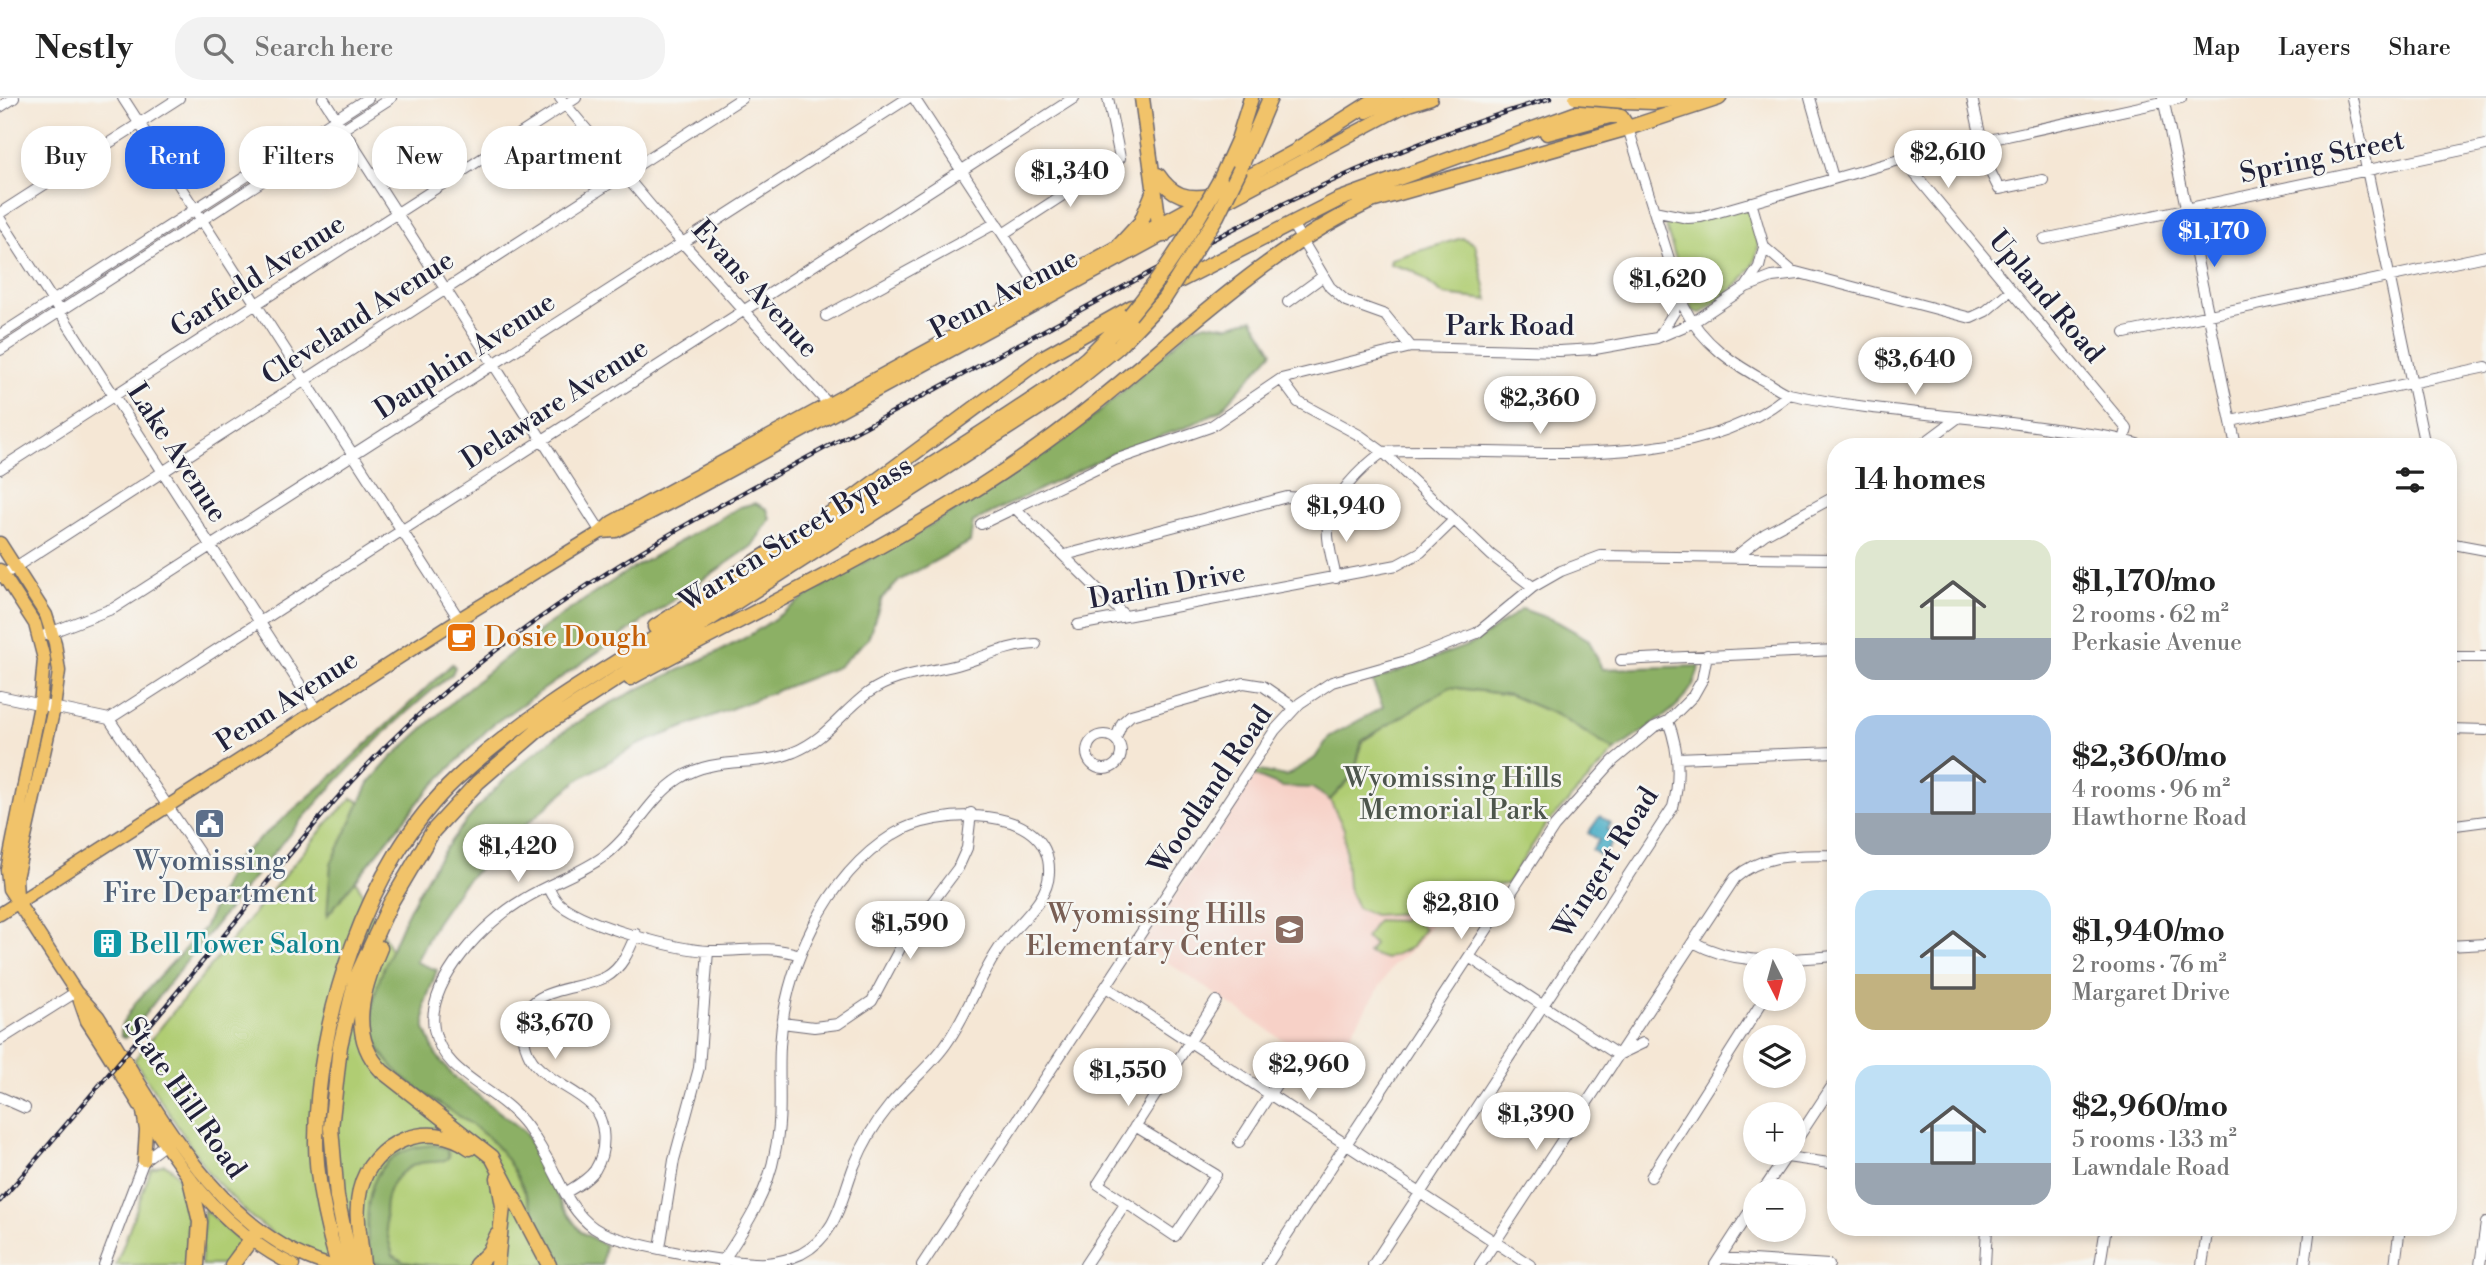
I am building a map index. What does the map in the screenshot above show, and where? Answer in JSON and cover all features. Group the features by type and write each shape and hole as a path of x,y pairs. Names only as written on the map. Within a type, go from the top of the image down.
{"highway":[{"path":"1142,98 1162,227"},
{"path":"1118,247 1141,222 1156,182 1148,98"},
{"path":"1220,180 1242,98"},
{"path":"1220,180 1238,140 1251,98"},
{"path":"1240,169 1262,98"},
{"path":"1240,169 1270,98"},
{"path":"1299,148 1378,98"},
{"path":"543,726 893,538 984,484 1072,422 1251,273 1371,201 1628,128 1719,98"},
{"path":"502,740 572,682 848,502 1044,357 1208,265 1338,200 1621,100"},
{"path":"1457,157 1604,116 1621,117 1628,128"},
{"name":"Warren Street Bypass","path":"351,1265 337,1197 331,1128 340,1046 356,978 390,904 426,841 462,800 543,726 1060,394 1118,347 1164,299 1217,216 1240,169"},
{"name":"Warren Street Bypass","path":"338,1265 329,1234 316,1145 320,1086 330,1031 356,931 405,841 454,780 502,740 583,684 1054,385 1087,358 1130,315 1169,266 1220,180"},
{"path":"1156,182 1177,195 1192,198 1211,196"},
{"path":"462,800 403,893 375,959 361,1003 361,1029 368,1052 377,1066 492,1157 549,1265"},
{"path":"363,1265 357,1212 364,1177 381,1153 408,1137 444,1136 465,1144 481,1157 500,1183 502,1224 497,1265"},
{"path":"190,1180 200,1222 197,1265"},
{"path":"503,1265 509,1218 507,1182"},
{"path":"476,1265 493,1245 502,1224"},
{"path":"329,1234 330,1265"},
{"path":"232,1265 257,1237"},
{"path":"239,1265 257,1237"}],"main road":[{"name":"Penn Avenue","path":"0,914 601,532 616,531 833,409 1043,296 1211,196 1299,148 1404,101 1431,98"},
{"path":"1575,98 1653,103 1691,98"},
{"name":"Penn Avenue","path":"1043,296 1118,247 1162,227 1404,101"},
{"path":"0,542 46,615 40,705 7,870 0,887"},
{"path":"1,574 46,634 59,671 54,708 16,878 15,889 19,901"},
{"name":"State Hill Road","path":"7,870 9,889 77,993 98,1016 172,1140 190,1180 223,1217 257,1237 293,1265"},
{"name":"State Hill Road","path":"77,993 87,1021 139,1102 257,1237 330,1265"},
{"path":"139,1102 146,1130 144,1160"}],"street":[{"path":"0,107 14,98"},
{"path":"123,98 459,620"},
{"path":"0,213 179,98"},
{"path":"323,98 340,126"},
{"path":"0,335 368,98"},
{"path":"349,126 391,98"},
{"name":"Garfield Avenue","path":"0,469 398,213 562,102 576,98"},
{"name":"Cleveland Avenue","path":"647,159 742,98"},
{"name":"Dauphin Avenue","path":"46,634 114,608 908,98"},
{"path":"914,98 1043,296"},
{"name":"Delaware Avenue","path":"109,719 1074,98"},
{"path":"1003,234 1120,158 1108,98"},
{"path":"1810,98 1833,178"},
{"path":"1972,98 1987,165 1999,189 2043,180"},
{"path":"1654,211 1688,218 1906,158 2181,98"},
{"path":"2352,98 2423,438"},
{"path":"2163,100 2234,438"},
{"name":"Evans Avenue","path":"562,102 582,126"},
{"path":"1628,128 1678,292 1692,323 1728,359 1789,394 2110,438"},
{"name":"Spring Street","path":"2044,239 2486,145"},
{"path":"358,153 601,532"},
{"name":"Upland Road","path":"1906,158 1909,167 2127,429 2125,438"},
{"path":"0,350 252,189"},
{"name":"Cleveland Avenue","path":"1,574 600,189"},
{"name":"Evans Avenue","path":"636,189 833,409"},
{"path":"1751,202 1764,247 1779,262 1801,274 1971,318 1986,311 2011,290"},
{"name":"Lake Avenue","path":"0,219 317,711"},
{"path":"1291,222 1322,277 1346,301 1385,315 1411,348"},
{"path":"826,316 996,223"},
{"name":"Park Road","path":"1281,379 1411,348 1559,351 1595,349 1657,338 1692,323 1746,287 1759,267 1764,247"},
{"path":"2125,333 2486,256"},
{"path":"1746,287 1772,277 1801,274"},
{"path":"1288,302 1322,277"},
{"path":"1657,338 1674,312 1678,292"},
{"path":"2231,421 2486,368"},
{"path":"982,524 1115,460 1210,428 1281,379 1298,402 1361,436 1383,452 1512,574 1533,587"},
{"path":"1336,578 1327,527 1331,509 1343,492 1383,452 1476,449 1580,453 1642,448 1728,429 1758,416 1789,394"},
{"path":"1930,438 1958,417"},
{"path":"1065,555 1287,497 1303,498 1331,509"},
{"path":"1734,557 1765,534 1827,501"},
{"path":"1015,508 1125,616"},
{"name":"Darlin Drive","path":"1078,625 1336,578 1410,559 1454,520"},
{"path":"2457,545 2486,550"},
{"name":"Woodland Road","path":"922,1265 1275,730 1295,708 1320,688 1344,677 1406,661 1477,633 1533,587 1561,570 1601,556 1827,559"},
{"path":"719,1260 755,1209 772,1165 780,1115 782,1023 800,955 833,895 874,848 914,824 941,816 971,813 1009,823 1039,842 1049,867 1046,890 996,953 945,1045 875,1126 855,1166 840,1210 825,1235 803,1253 783,1260 756,1263 719,1260 631,1244 598,1231 578,1214 525,1123 446,1057 433,1024 439,989 460,957 504,912 610,851 639,824 662,793 692,771 714,764 761,762 792,753 825,734 859,700 887,682 961,664 1010,645 1036,644"},
{"path":"1621,660 1827,650"},
{"path":"1266,1265 1553,827 1629,746 1654,727 1668,721 1699,686 1707,655"},
{"path":"2457,657 2486,657"},
{"path":"1116,738 1122,723 1131,715 1244,683 1263,686 1295,708"},
{"path":"0,696 109,719 202,857"},
{"name":"Wingert Road","path":"1373,1265 1673,807 1679,786 1676,743 1668,721"},
{"path":"2457,729 2486,730"},
{"path":"1677,758 1827,752"},
{"path":"782,1023 814,1027 838,1024 861,1012 872,1001 913,926 958,868 967,848 971,813"},
{"path":"2457,825 2486,821"},
{"path":"1480,1265 1735,878 1748,867 1778,857 1827,855"},
{"path":"549,888 557,903 571,912 636,934 708,951 769,947 800,955"},
{"path":"565,1193 594,1170 603,1144 603,1132 593,1107 534,1063 524,1040 525,1017 529,1008 552,990 578,987 607,976 620,966 636,934"},
{"path":"1693,942 1726,958 1743,959"},
{"path":"2457,946 2486,944"},
{"path":"660,1248 674,1160 697,1080 708,951"},
{"path":"1469,957 1618,1055"},
{"path":"1806,958 1827,957"},
{"path":"1106,987 1530,1265"},
{"path":"0,1040 77,993"},
{"path":"1135,1126 1216,1175 1175,1236 1098,1184 1189,1041 1216,1001"},
{"path":"1651,1177 1756,1012"},
{"path":"1618,1055 1643,1043"},
{"path":"1239,1142 1296,1054"},
{"path":"1806,1126 1827,1094"},
{"path":"0,1097 25,1108"},
{"path":"104,1265 144,1160 172,1140"},
{"path":"1806,1158 1827,1162"},
{"path":"1085,1265 1126,1203"},
{"path":"1717,1261 1743,1221"},
{"path":"2480,1265 2486,1230"},
{"path":"1984,1265 1986,1236"},
{"path":"2101,1265 2105,1236"},
{"path":"2202,1265 2207,1236"},
{"path":"2305,1265 2309,1236"},
{"path":"2395,1265 2399,1236"},
{"path":"1717,1261 1829,1265"}],"shaded area":[{"name":"Wyomissing Hills Elementary Center","path":"1255,776 1282,787 1312,788 1330,800 1344,829 1344,863 1374,915 1439,912 1414,948 1393,965 1351,1033 1321,1055 1304,1054 1142,945"}],"green space":[{"path":"1747,208 1756,226 1759,242 1750,270 1715,303 1701,313 1693,311 1665,225 1672,219"},
{"path":"1462,238 1475,244 1488,300 1444,295 1413,271 1390,264 1391,259"},
{"path":"1253,319 1273,352 1221,410 1187,427 1120,450 973,522 970,542 900,580 882,598 868,639 838,667 638,745 579,779 514,835 462,885 436,923 416,962 437,970 425,1003 425,1029 435,1053 453,1076 525,1132 563,1207 581,1232 605,1245 602,1265 562,1265 507,1159 481,1132 426,1095 393,1067 381,1051 373,1031 374,997 386,962 411,906 451,841 501,783 529,757 560,734 611,703 750,635 826,584 943,518 1052,449 1114,399 1194,327 1206,323 1227,326"},
{"path":"755,503 767,509 770,519 752,546 492,725 425,794 327,916 331,864 369,783 390,759 463,692 544,627 626,572 740,507"},
{"path":"1522,609 1556,621 1589,640 1602,669 1699,666 1695,680 1688,693 1666,715 1615,751 1557,715 1510,695 1450,687 1362,741 1354,774 1330,800 1312,788 1282,787 1255,776 1254,770 1286,776 1315,758 1329,737 1383,707 1372,681 1474,643"},
{"path":"452,664 455,667 452,674 361,756 319,801 278,847 126,1038 121,1035 121,1026 135,1003 204,928 235,860 328,780"},
{"name":"Wyomissing Hills Memorial Park","path":"1450,687 1510,695 1557,715 1615,751 1545,826 1507,884 1459,889 1439,911 1374,915 1357,908 1348,887 1344,829 1330,800 1354,775 1362,741"},
{"path":"352,798 362,803 331,864 328,914 355,879 391,950 374,1004 372,1023 376,1042 386,1060 403,1076 498,1147 508,1160 562,1265 351,1265 316,1257 282,1240 251,1217 209,1174 134,1060 328,822"},
{"path":"1406,916 1424,928 1412,947 1386,959 1368,953 1374,944 1366,938 1377,920 1402,921"},
{"path":"434,1145 447,1149 449,1157 442,1161 417,1164 404,1171 389,1191 385,1216 393,1255 404,1262 428,1265 370,1263 368,1203 381,1169 393,1157 411,1149"},
{"path":"164,1164 174,1171 185,1195 188,1225 186,1265 116,1265 151,1169"},
{"path":"204,1209 240,1241 223,1265 201,1265"}],"water":[{"path":"1600,816 1611,823 1607,830 1616,836 1603,857 1592,850 1599,840 1588,833"}],"railway":[{"path":"0,1201 347,787 391,741 454,683 521,631 663,538 1177,258 1323,185 1473,123 1551,98"}],"place":[{"name":"Dosie Dough","path":"461,637"},
{"name":"Wyomissing Fire Department","path":"210,824"},
{"name":"Wyomissing Hills Elementary Center","path":"1289,930"},
{"name":"Bell Tower Salon","path":"107,944"}]}
